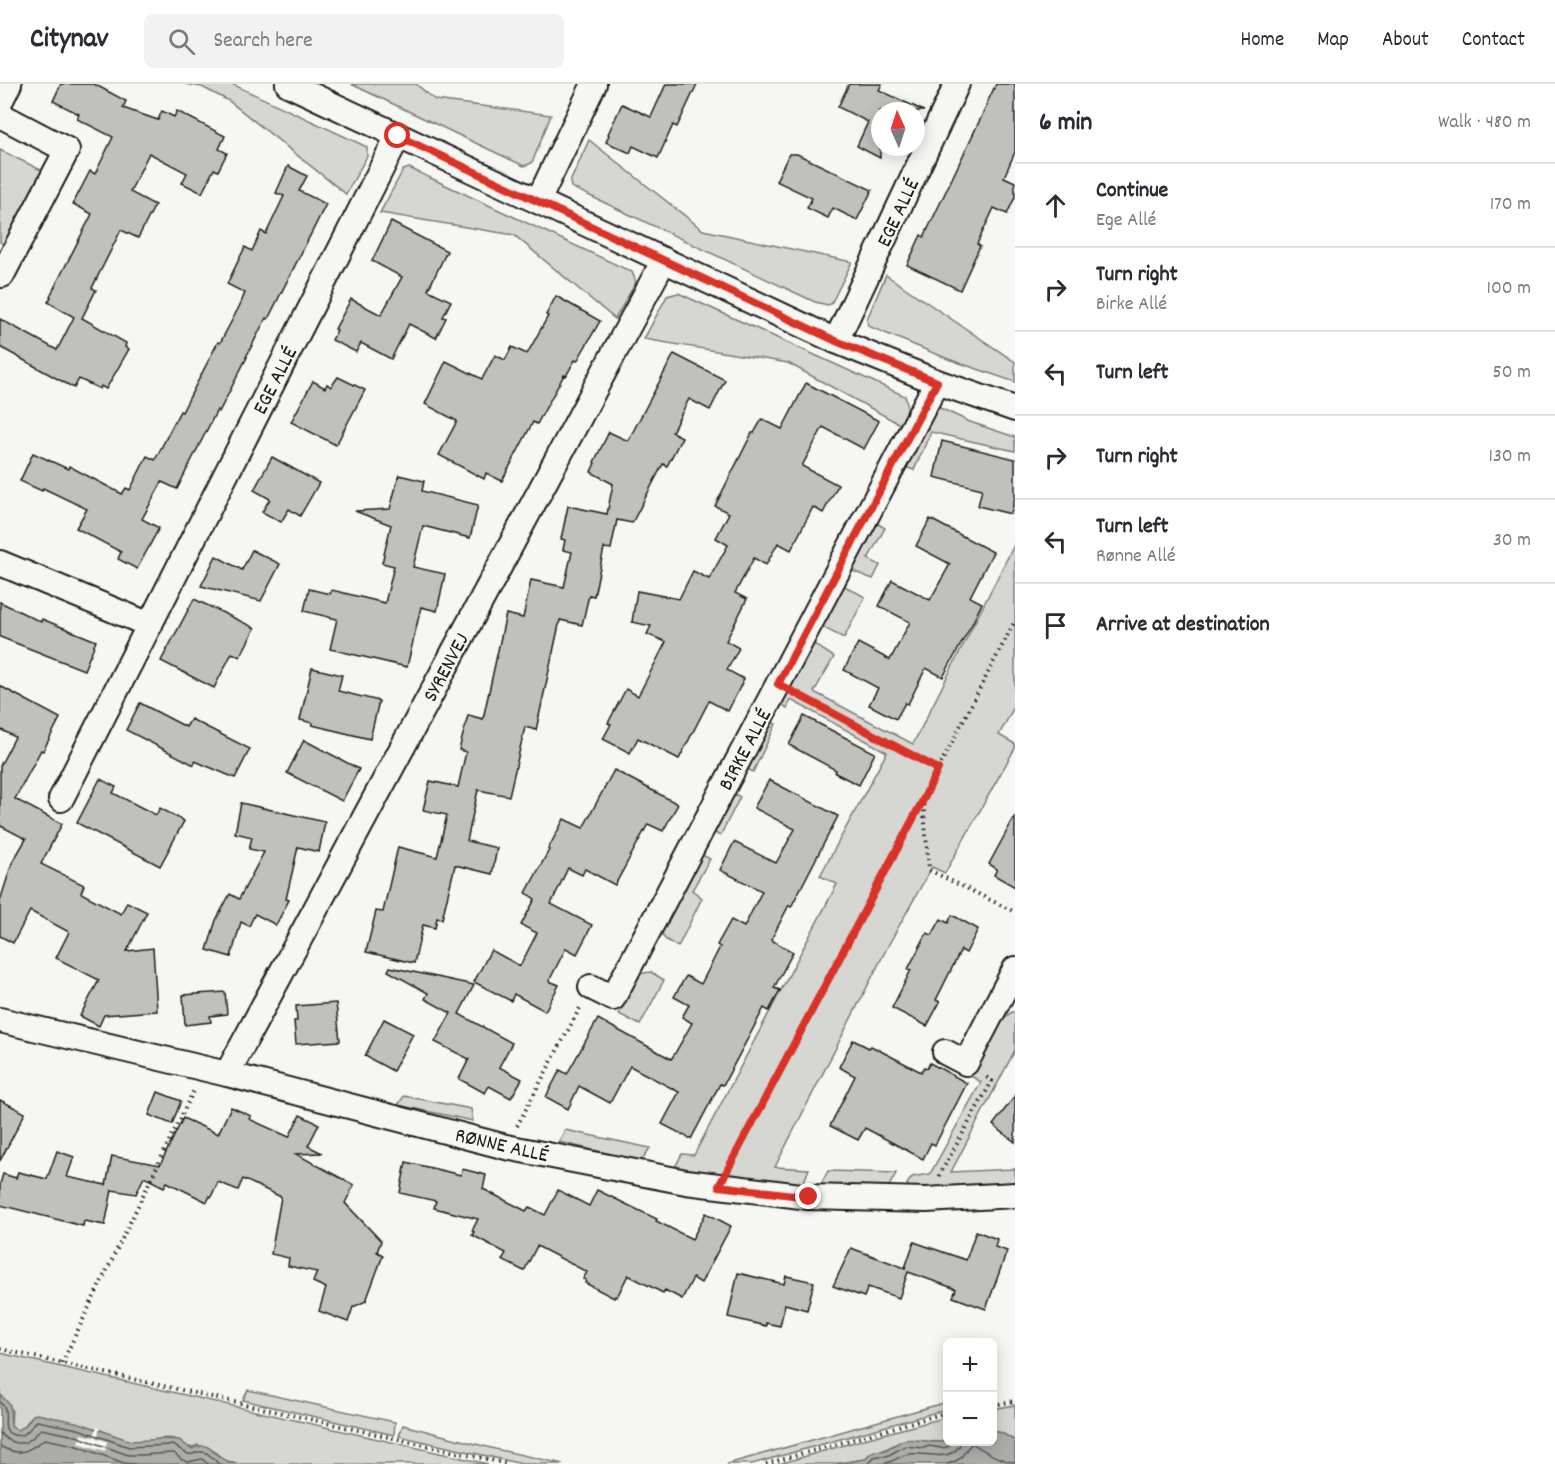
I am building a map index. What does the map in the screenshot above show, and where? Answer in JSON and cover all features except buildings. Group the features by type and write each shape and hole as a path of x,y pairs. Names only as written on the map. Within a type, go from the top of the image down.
{"street":[{"path":"0,102 9,84"},
{"path":"538,201 594,84"},
{"name":"EGE ALLÉ","path":"836,341 957,84"},
{"path":"292,85 836,341 937,382 1015,409"},
{"path":"0,115 67,150 2,275 0,274"},
{"name":"EGE ALLÉ","path":"62,799 398,136"},
{"name":"SYRENVEJ","path":"215,1071 664,260"},
{"name":"BIRKE ALLÉ","path":"591,987 614,998 937,382"},
{"path":"0,563 150,625"},
{"path":"956,1057 1015,969"},
{"name":"RØNNE ALLÉ","path":"0,1020 215,1071 506,1147 686,1182 809,1197 926,1200 1015,1195"}],"path":[{"path":"719,1186 1015,621"},
{"path":"778,684 938,769"},
{"path":"923,800 929,870 1015,912"},
{"path":"506,1147 591,987"},
{"path":"926,1200 992,1081 956,1057"},
{"path":"62,1363 215,1071"},
{"path":"0,1349 508,1464"},
{"path":"997,1404 1015,1401"},
{"path":"766,1464 943,1413"}],"shaded area":[{"path":"185,84 232,84 367,147 367,156 346,194 229,101 202,87"},
{"path":"351,84 416,84 435,100 551,115 532,163 524,166"},
{"path":"589,140 703,230 852,262 831,304 815,302 571,187 570,182"},
{"path":"0,150 45,172 6,246 0,242"},
{"path":"409,168 632,272 636,282 615,319 514,235 380,213 403,170"},
{"path":"886,275 1015,362 1015,382 948,359 868,326 867,319"},
{"path":"678,293 905,396 907,411 903,426 788,363 644,339 667,296"},
{"path":"940,408 970,422 1015,437 1015,451 931,432 914,470 905,467 933,412"},
{"path":"875,522 885,528 868,559 880,565 873,579 850,570"},
{"path":"1015,543 1015,705 999,735 1015,744 1015,748 945,873 932,867 889,944 775,1167 809,1169 803,1184 721,1176 675,1167 682,1154 694,1155 837,884 820,876 887,752 791,700 787,708 779,702 811,642 834,657 814,692 913,744"},
{"path":"841,584 865,597 844,638 820,626"},
{"path":"770,721 776,724 753,772 747,769"},
{"path":"733,793 740,797 720,836 713,832"},
{"path":"700,854 710,859 692,890 702,898 678,947 665,939 660,931"},
{"path":"651,972 664,980 640,1025 619,1014 636,979 643,973"},
{"path":"1015,1012 1015,1050 951,1172 1015,1169 1015,1185 910,1189 907,1184 912,1177 930,1174 981,1082 969,1075 1001,1020"},
{"path":"404,1096 471,1109 473,1121 398,1105"},
{"path":"565,1130 650,1148 641,1161 559,1142"},
{"path":"828,1171 896,1173 887,1190 819,1188"},
{"path":"0,1353 488,1464 236,1464 198,1445 188,1447 173,1439 128,1440 98,1429 64,1421 30,1418 24,1427 17,1430 11,1426 12,1411 0,1394"},
{"path":"248,1390 395,1422 394,1435 243,1400"},
{"path":"943,1403 943,1410 752,1464 727,1464"},
{"path":"1015,1405 1015,1441 997,1432 997,1408"},
{"path":"943,1418 943,1441 941,1442 904,1440 865,1459 834,1464 779,1464"},
{"path":"403,1425 563,1464 522,1464 399,1436"}],"water":[{"path":"0,1394 10,1405 11,1426 17,1430 24,1427 33,1415 37,1414 80,1423 131,1441 165,1439 179,1440 191,1449 206,1446 217,1455 236,1464 0,1464"},
{"path":"997,1432 1002,1433 1015,1441 1015,1464 834,1464 865,1459 873,1452 886,1450 904,1440 942,1442 943,1446 997,1446"}],"pier":[{"path":"97,1426 100,1427 97,1438 107,1441 105,1451 78,1443 81,1434 94,1437"}],"route":[{"path":"398,136 836,341 937,382 778,684 938,769 719,1186 809,1197"}]}
